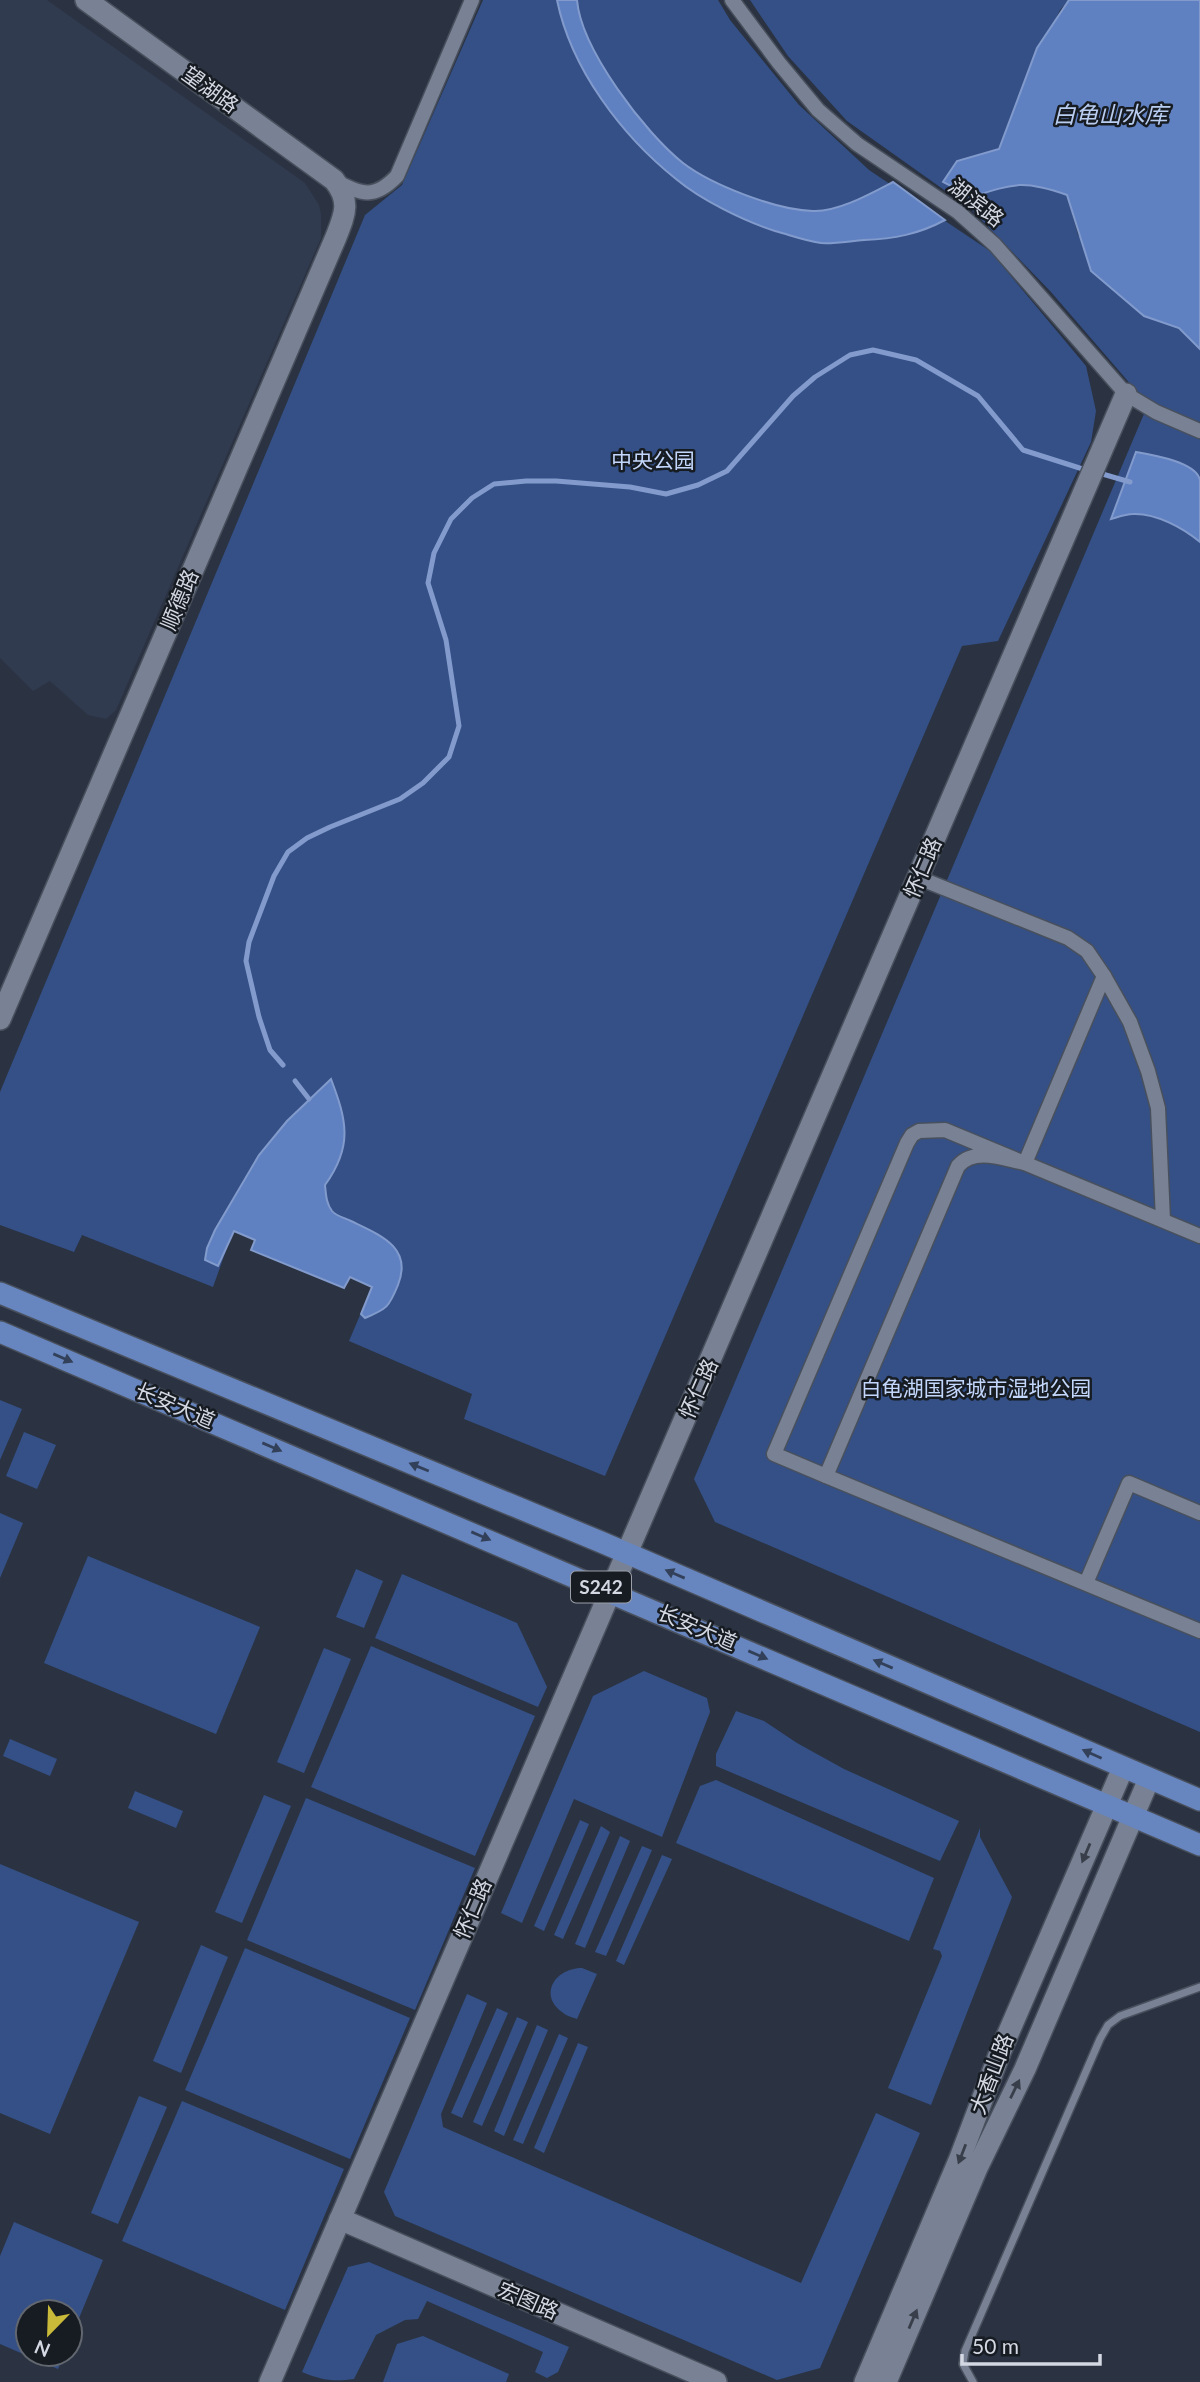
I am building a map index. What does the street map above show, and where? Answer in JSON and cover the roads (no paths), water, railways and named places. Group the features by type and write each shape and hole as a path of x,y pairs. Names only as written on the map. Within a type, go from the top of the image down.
{"main road":[{"name":"长安大道","path":"0,1293 626,1553 1200,1800"},
{"name":"长安大道","path":"0,1332 1200,1845"}],"street":[{"name":"望湖路","path":"86,0 334,180"},
{"path":"334,180 359,193 372,193 385,188 397,176 472,0"},
{"name":"湖滨路","path":"732,0 818,110 856,144 958,212 995,245 1126,394 1156,412 1200,431"},
{"name":"顺德路","path":"0,1019 344,217 344,192 334,180"},
{"name":"怀仁路","path":"270,2382 1126,394"},
{"path":"919,878 1068,938 1087,951 1130,1021 1148,1071 1158,1108 1163,1220"},
{"path":"1025,1163 1104,976"},
{"path":"1200,1236 945,1130 931,1129 912,1135 774,1454 1200,1631"},
{"path":"826,1476 958,1166 971,1156 982,1155 1025,1163"},
{"path":"1086,1583 1129,1483 1200,1513"},
{"name":"大香山路","path":"865,2382 960,2158 1001,2050 1123,1768"},
{"name":"大香山路","path":"886,2382 977,2168 1025,2069 1149,1779"},
{"name":"宏图路","path":"340,2219 716,2382"}],"lane":[{"path":"973,2382 963,2364 965,2351 1108,2025 1120,2016 1191,1988 1200,1987"}],"water":[{"path":"557,0 577,0 590,42 617,89 668,149 683,163 710,180 763,201 813,211 833,209 893,182 945,220 926,229 896,237 821,243 763,227 710,202 686,187 656,162 618,122 587,76 574,51"},
{"name":"白龟山水库","path":"1069,0 1200,0 1200,349 1179,328 1144,316 1091,271 1067,195 1040,187 1020,185 972,197 943,182 957,161 999,149 1037,48"},
{"path":"1136,452 1173,460 1191,468 1197,474 1200,480 1200,542 1177,527 1151,516 1130,514 1111,519"},
{"path":"331,1079 341,1108 344,1133 340,1158 325,1185 329,1205 336,1214 383,1237 397,1252 401,1261 398,1285 389,1303 365,1318 361,1314 372,1287 350,1277 344,1288 251,1250 255,1240 234,1231 218,1266 205,1260 215,1230 259,1155 287,1121"}],"waterway":[{"path":"283,1065 270,1050 259,1017 246,961 249,942 274,876 288,852 307,838 330,827 400,799 423,783 449,757 459,726 446,640 428,583 434,553 451,519 472,498 494,484 526,481 630,487 666,494 698,485 727,471 793,396 815,377 850,355 873,350 916,360 978,396 1023,450 1089,471"},
{"path":"1099,473 1130,482"},
{"path":"295,1081 309,1099"}],"park label":[{"name":"中央公园","path":"653,461"},
{"name":"白龟湖国家城市湿地公园","path":"976,1389"}]}
